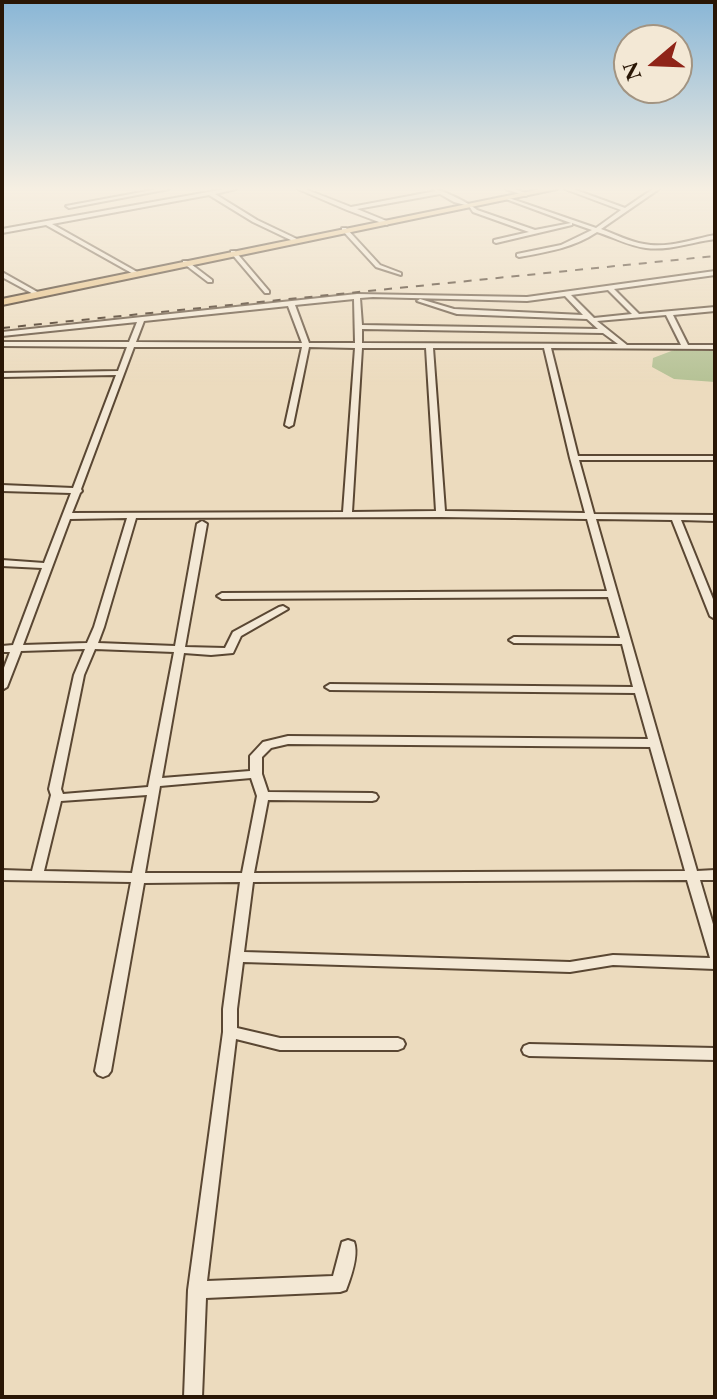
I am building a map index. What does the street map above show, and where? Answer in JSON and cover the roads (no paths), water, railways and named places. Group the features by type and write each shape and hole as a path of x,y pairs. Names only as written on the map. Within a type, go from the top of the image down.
{"highway":[{"path":"2,301 229,254"}],"street":[{"path":"102,254 136,274"},
{"path":"236,254 267,292"},
{"path":"365,254 378,266 399,274"},
{"path":"187,263 210,281"},
{"path":"2,334 357,296 500,300 610,289 715,273"},
{"path":"2,274 38,294"},
{"path":"610,289 639,317"},
{"path":"567,294 603,331 627,347"},
{"path":"383,295 412,298 454,311 590,319 715,309"},
{"path":"347,515 359,345 357,296"},
{"path":"289,425 306,344 291,304"},
{"path":"454,311 474,327 485,347"},
{"path":"669,314 686,347"},
{"path":"2,687 141,320"},
{"path":"359,327 603,331"},
{"path":"2,344 715,347"},
{"path":"429,346 441,514"},
{"path":"547,347 574,458 715,955"},
{"path":"2,375 119,373"},
{"path":"574,458 715,458"},
{"path":"2,488 78,491"},
{"path":"69,516 441,514 715,518"},
{"path":"37,875 57,795 55,789 79,675 99,627 132,516"},
{"path":"676,518 715,616"},
{"path":"103,1071 202,524"},
{"path":"2,563 49,566"},
{"path":"222,596 614,594"},
{"path":"2,649 90,647 229,651 237,634 283,609"},
{"path":"514,640 627,641"},
{"path":"330,687 639,690"},
{"path":"193,1397 197,1290 247,878 263,796 256,774 256,756 267,745 288,740 656,743"},
{"path":"57,795 65,798 256,774"},
{"path":"263,796 372,797"},
{"path":"2,875 247,878 715,875"},
{"path":"237,957 570,967 613,960 715,964"},
{"path":"230,1032 280,1044 398,1044"},
{"path":"529,1050 715,1054"},
{"path":"197,1290 340,1284 348,1248"}],"railway":[{"path":"2,328 715,256"}]}
